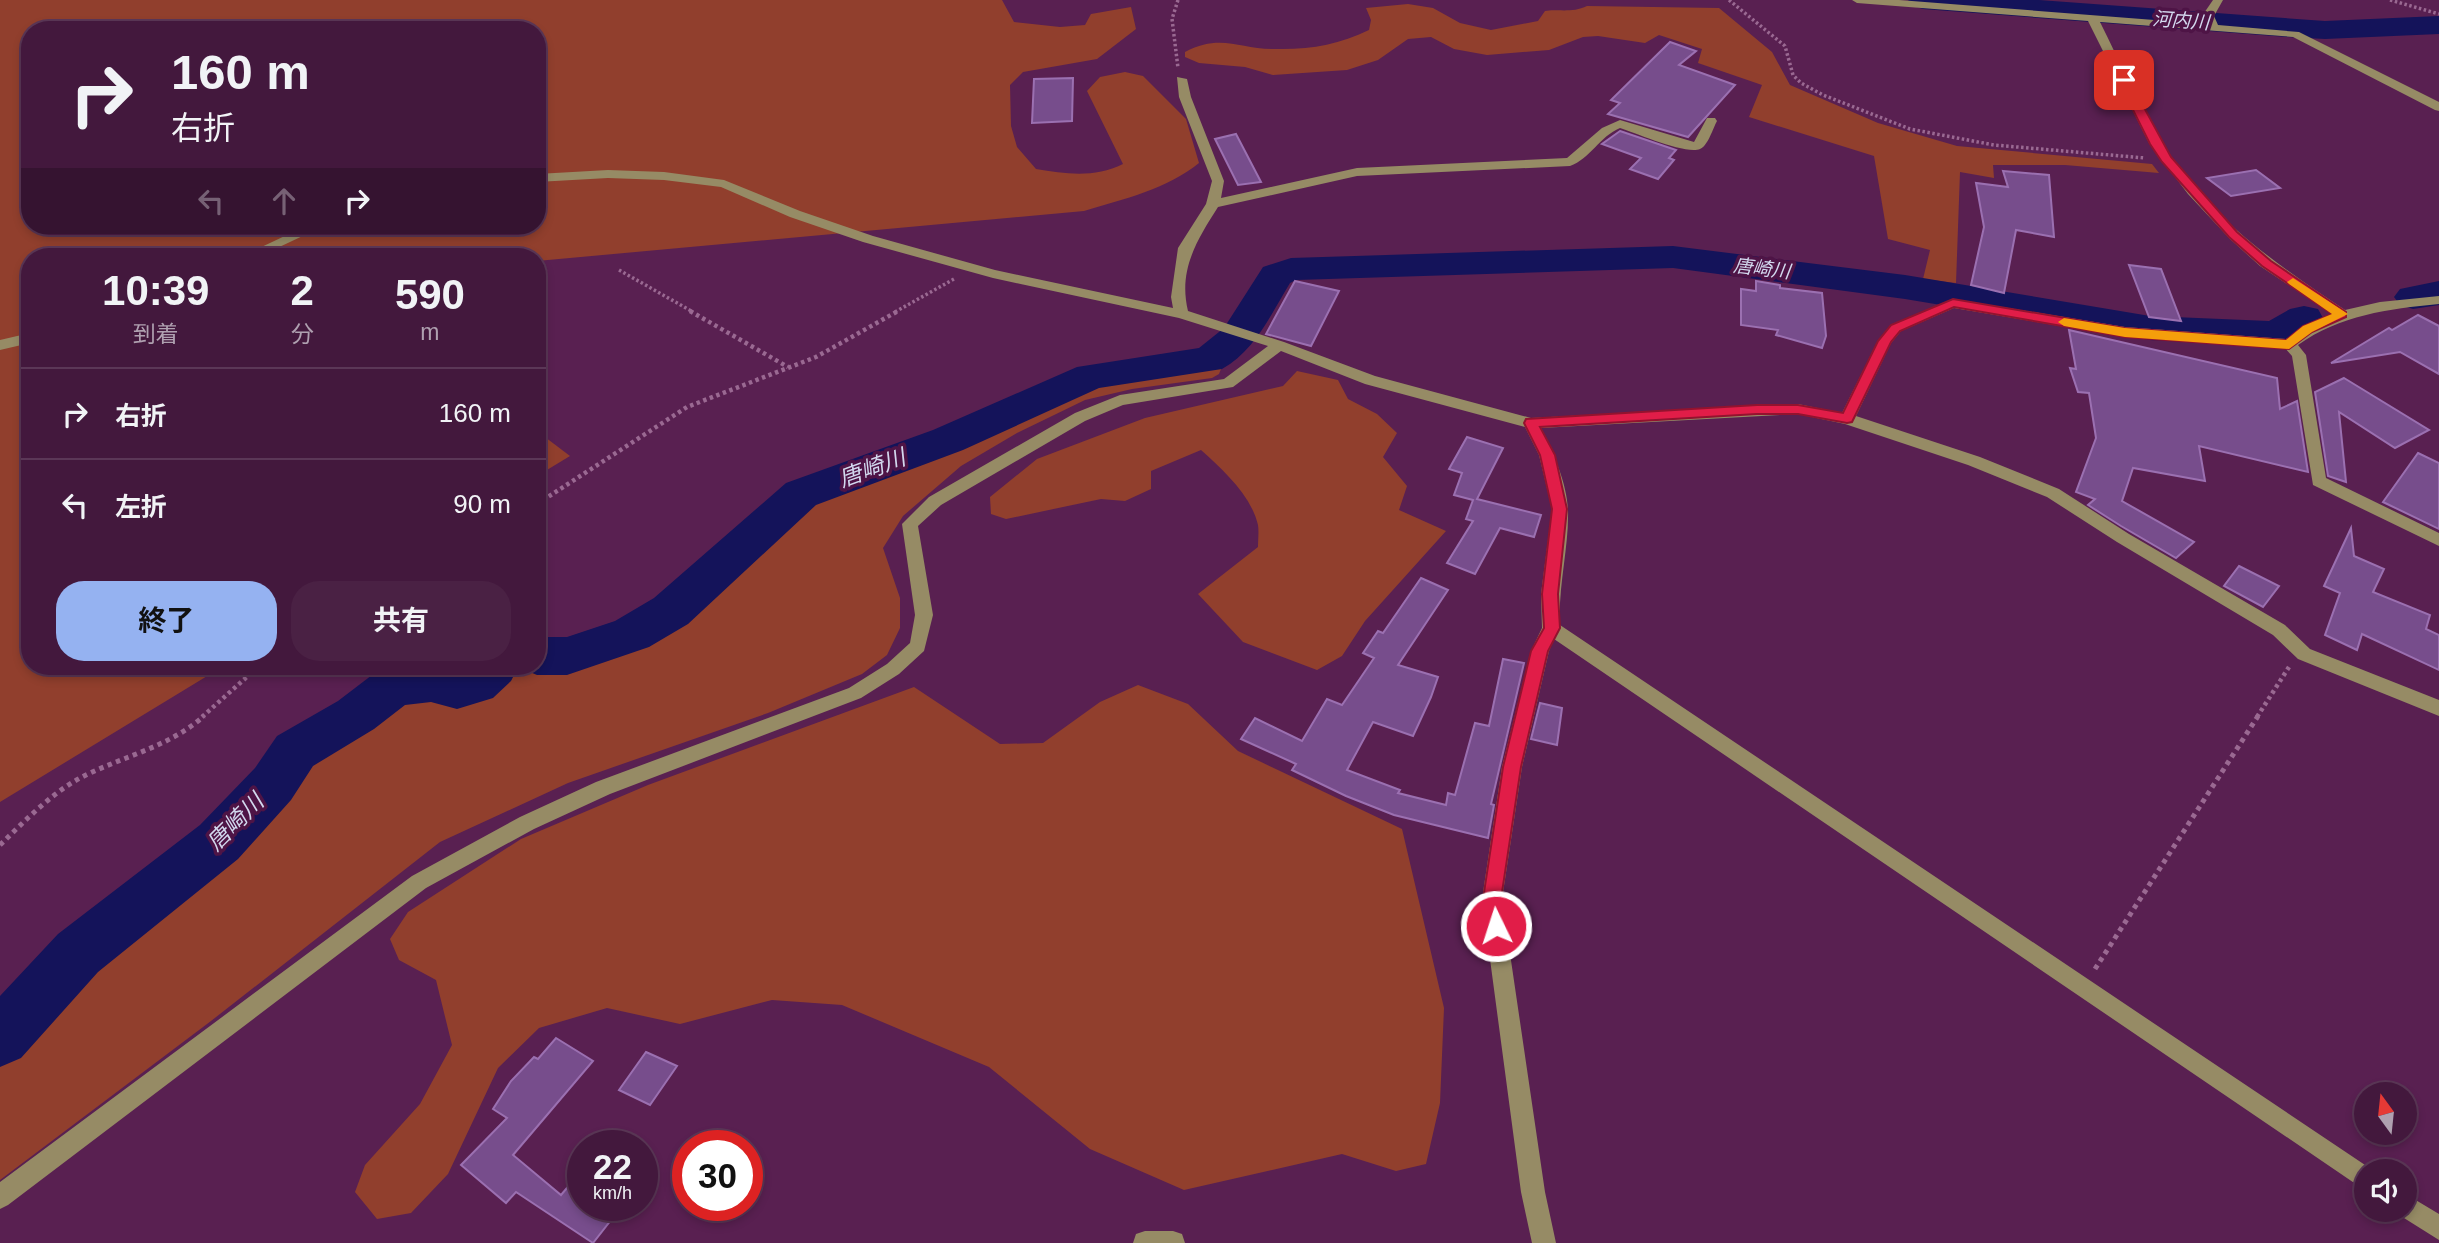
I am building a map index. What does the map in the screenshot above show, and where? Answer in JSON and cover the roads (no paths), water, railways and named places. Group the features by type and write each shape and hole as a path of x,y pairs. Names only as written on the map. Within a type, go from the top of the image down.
{"street":[{"path":"1857,0 2092,18 2211,21 2295,34 2439,107"},
{"path":"2211,21 2218,0"},
{"path":"2092,18 2155,144 2166,159 2233,235 2266,263 2341,314"},
{"path":"1181,79 1185,97 1218,181 1213,204 1185,248 1178,297 1182,314"},
{"path":"1213,204 1357,172 1570,162 1610,126 1620,124 1685,145 1698,146 1710,121"},
{"path":"546,177 607,174 664,176 724,184 795,214 868,239 974,268 1182,314 1279,345 1370,380 1531,423 1798,409 1847,419 1974,461 2053,493 2123,538 2279,630 2304,654 2439,708"},
{"path":"267,248 297,235"},
{"path":"1847,419 1885,341 1896,328 1919,315 1953,303 2125,332 2289,344 2308,329 2341,314 2439,300"},
{"path":"0,345 21,340"},
{"path":"2289,344 2299,355 2319,481 2439,540"},
{"path":"0,1196 419,882 527,823 603,788 855,693 893,669 918,646 924,615 910,524 935,501 1080,417 1120,400 1228,383 1245,373 1279,345"},
{"path":"1531,423 1547,455 1560,509 1550,594 1552,628 1539,651 1512,767 1492,899 1533,1192 1544,1243"},
{"path":"1552,628 2354,1171"},
{"path":"2417,1214 2439,1228"},
{"path":"1145,1243 1173,1243"}],"waterway":[{"name":"河内川","path":"1923,0 2325,30 2439,25"},
{"name":"唐崎川","path":"1243,328 1276,275 1291,269 1673,257 1905,287 2150,328 2276,334 2304,318"},
{"name":"唐崎川","path":"2413,297 2439,293"},
{"name":"唐崎川","path":"546,656 567,656 632,634 671,611 801,494 948,440 1091,376 1208,360 1221,353 1237,337"},
{"name":"唐崎川","path":"0,1038 78,953 219,842 273,784 295,751 356,715 393,686 431,682 457,689 476,684 486,675"}]}
